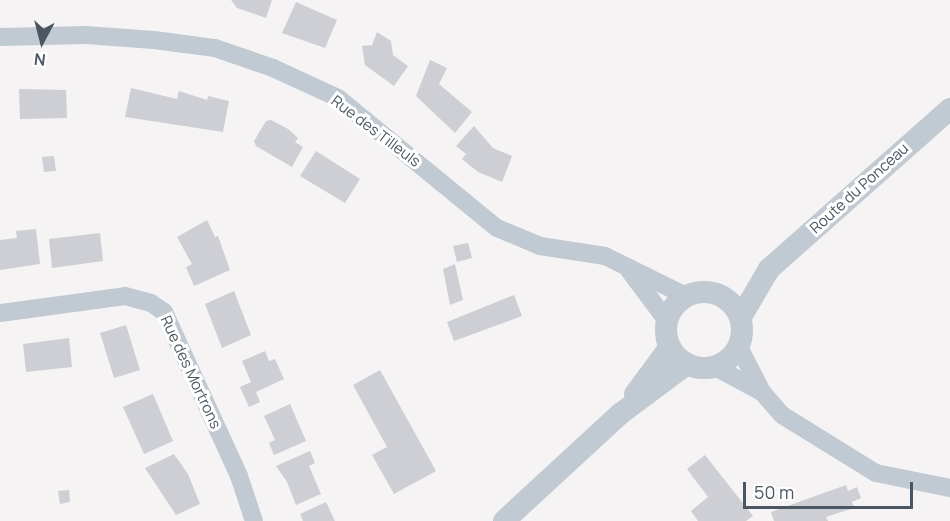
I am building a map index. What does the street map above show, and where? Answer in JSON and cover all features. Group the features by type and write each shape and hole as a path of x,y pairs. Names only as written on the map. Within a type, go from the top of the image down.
{"street":[{"name":"Rue des Tilleuls","path":"0,38 86,35 154,40 215,48 273,68 338,99 497,228 540,246 605,256 686,296"},
{"name":"Route du Ponceau","path":"720,295 769,269 950,109"},
{"path":"626,266 667,321 670,347 687,364 715,367 762,392"},
{"name":"Route du Ponceau","path":"741,317 769,269"},
{"path":"667,321 678,302 686,296 697,292 720,295 741,317 739,347 762,392 782,415 876,473 950,488"},
{"name":"Rue des Mortrons","path":"0,313 125,296 151,303 164,312 239,476 254,521"},
{"path":"620,414 670,347"},
{"path":"715,367 739,347"},
{"path":"504,521 620,414 687,364"}],"building":[{"path":"231,0 272,0 266,18 237,8"},
{"path":"296,2 337,20 325,48 282,33"},
{"path":"377,32 391,41 393,55 408,66 394,86 365,65 362,46 372,45"},
{"path":"430,60 447,68 439,84 472,112 455,133 416,96"},
{"path":"131,88 177,99 179,91 207,100 208,96 229,101 223,132 125,117"},
{"path":"19,89 66,90 67,118 20,119"},
{"path":"271,120 288,129 298,138 295,142 303,147 292,167 256,146 254,141 266,121"},
{"path":"474,126 493,148 512,156 502,182 478,172 462,159 466,154 456,146"},
{"path":"316,151 360,179 345,203 300,176"},
{"path":"54,156 56,171 44,172 42,157"},
{"path":"207,220 215,237 218,236 230,270 194,286 186,267 192,264 177,237"},
{"path":"36,229 40,264 0,270 0,240 17,238 16,231"},
{"path":"100,233 103,261 52,268 49,239"},
{"path":"468,243 472,258 457,262 453,246"},
{"path":"455,264 463,300 450,305 443,269"},
{"path":"234,291 251,335 222,348 205,304"},
{"path":"514,295 522,316 454,341 447,322"},
{"path":"126,325 140,370 114,378 100,333"},
{"path":"69,338 72,367 26,372 23,344"},
{"path":"265,351 269,361 275,359 284,379 256,392 260,402 249,407 240,387 251,382 242,361"},
{"path":"380,370 436,471 394,494 372,455 387,447 353,385"},
{"path":"153,394 173,441 144,454 123,407"},
{"path":"290,404 306,441 274,455 269,443 275,440 264,416"},
{"path":"310,451 315,463 309,466 321,494 296,505 287,482 276,466"},
{"path":"174,454 188,474 200,504 176,515 145,468"},
{"path":"705,455 753,516 746,521 698,521 691,511 708,497 687,469"},
{"path":"846,485 848,491 857,487 861,498 852,502 854,508 826,517 828,521 774,521 771,512"},
{"path":"69,490 70,502 60,504 58,491"},
{"path":"326,502 335,521 303,521 300,514"}]}
